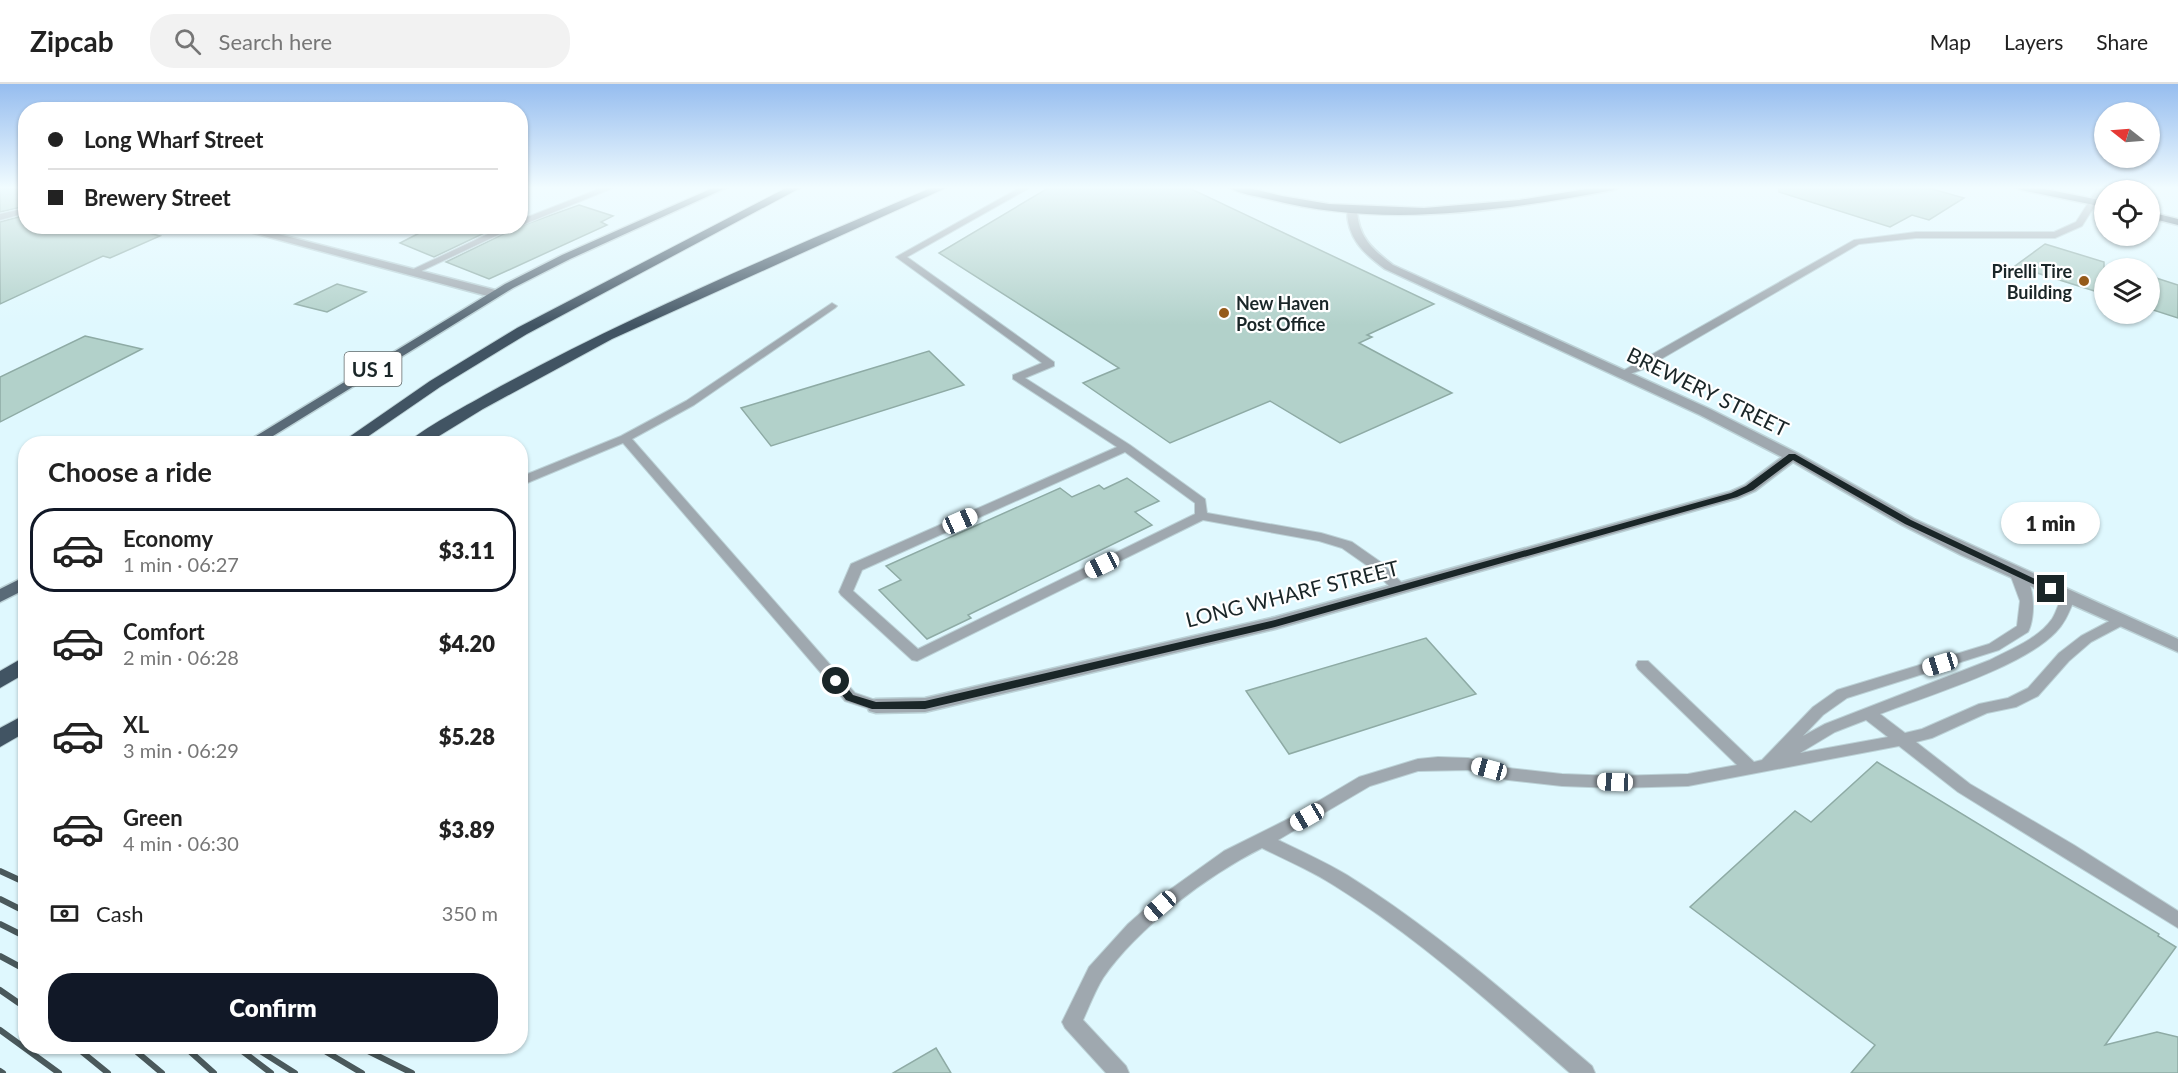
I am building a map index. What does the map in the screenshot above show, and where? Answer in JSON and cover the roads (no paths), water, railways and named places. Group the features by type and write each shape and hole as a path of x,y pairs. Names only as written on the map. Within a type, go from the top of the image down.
{"highway":[{"path":"359,436 435,384 522,331 708,233"},
{"path":"428,436 491,397 586,345 838,233"},
{"path":"0,681 18,669"},
{"path":"0,739 18,727"}],"main road":[{"name":"US 1","path":"263,436 495,294 566,257 619,233"},
{"path":"0,597 18,586"}],"street":[{"name":"BREWERY STREET","path":"1354,233 1372,254 1389,267 1624,373 1792,456 1908,522 2178,646"},
{"path":"262,234 495,294"},
{"name":"LONG WHARF STREET","path":"876,706 925,705 1275,623 1400,589 1734,495 1750,488 1792,456"}],"lane":[{"path":"944,233 901,257 1050,364 1017,377 1126,447 1201,502 1201,516"},
{"path":"1624,373 1640,367 1857,242 1916,235 2059,233"},
{"path":"410,273 495,234"},
{"path":"528,479 625,438 690,403 832,306"},
{"name":"LONG WHARF STREET","path":"625,438 850,697 876,706"},
{"path":"1126,447 856,567 846,592 917,656 1201,516 1322,537 1347,546 1377,567 1400,589"},
{"path":"1768,764 1818,711 1842,694 1994,647 2023,629 2029,611 2017,574"},
{"path":"1768,764 1830,728 1995,664 2033,643 2057,622 2069,596"},
{"path":"1119,1073 1072,1022 1096,973 1134,930 1160,906 1211,868 1320,809 1365,781 1418,765 1438,763 1468,764 1508,774 1562,780 1615,782 1688,780 1902,740 1926,734 1984,708 2011,703 2033,692 2064,657 2086,639 2122,620"},
{"path":"1643,665 1751,768"},
{"path":"1868,713 1964,788 2068,850 2178,920"},
{"path":"1262,840 1338,879 1401,920 1471,973 1585,1073"}],"railway":[{"path":"0,871 18,879"},
{"path":"0,899 18,908"},
{"path":"0,924 18,933"},
{"path":"0,956 18,966"},
{"path":"0,990 18,1002"},
{"path":"0,1030 18,1043"},
{"path":"33,1054 59,1073"},
{"path":"85,1054 108,1073"},
{"path":"139,1054 162,1073"},
{"path":"193,1054 214,1073"},
{"path":"246,1054 271,1073"},
{"path":"265,1054 295,1073"},
{"path":"330,1054 362,1073"},
{"path":"374,1054 412,1073"}],"place":[{"name":"Pirelli Tire Building","path":"2084,281"},
{"name":"New Haven Post Office","path":"1224,313"}]}
